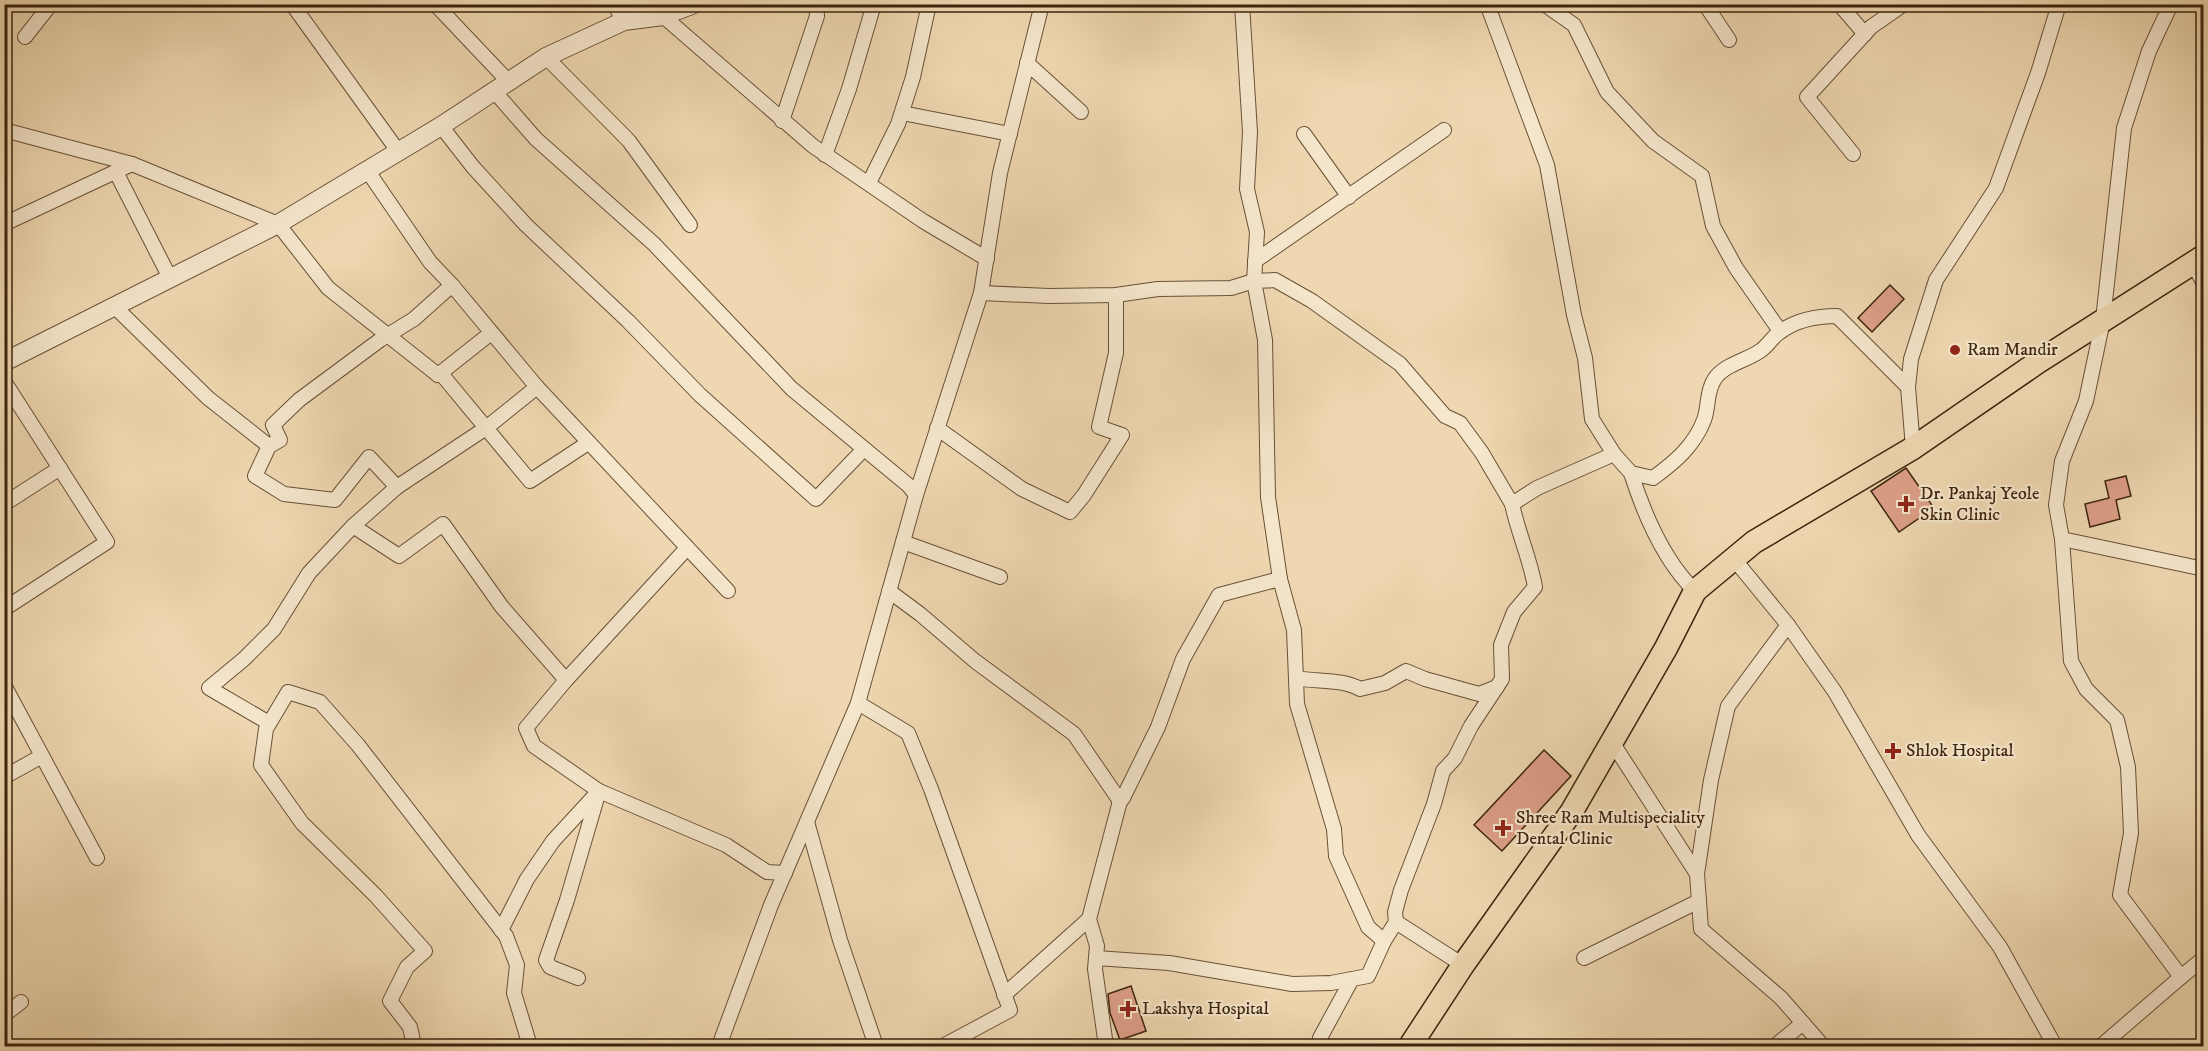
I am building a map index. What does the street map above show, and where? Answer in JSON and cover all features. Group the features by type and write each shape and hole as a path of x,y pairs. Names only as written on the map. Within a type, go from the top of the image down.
{"main road":[{"path":"1410,1047 1463,965 1572,811 1666,648 1695,591 1754,542 1913,448 2103,320 2198,260"}],"street":[{"path":"25,37 51,4"},
{"path":"292,4 398,151"},
{"path":"435,4 501,86 536,139 654,244 792,389 908,485 916,495"},
{"path":"614,4 624,21"},
{"path":"4,362 278,224 441,126 546,57 624,21 663,16 694,4"},
{"path":"782,121 817,15 816,4"},
{"path":"825,154 849,89 874,4"},
{"path":"869,183 902,113 929,4"},
{"path":"719,1047 784,873 858,703 916,495 981,293 1000,173 1042,4"},
{"path":"1242,4 1250,132 1247,189 1257,232 1254,281 1265,340 1268,497 1280,579 1294,630 1297,704 1334,829 1336,856 1368,927 1384,941"},
{"path":"1487,4 1547,165 1574,315 1585,357 1592,419 1614,454 1631,473 1639,498 1677,574 1695,591"},
{"path":"1544,4 1574,25 1607,92 1653,141 1701,176 1713,226 1737,268 1780,332"},
{"path":"1705,4 1729,40"},
{"path":"1839,4 1865,34"},
{"path":"1853,154 1807,97 1865,34 1904,4"},
{"path":"1913,448 1908,387 1911,359 1936,280 1996,188 2038,74 2059,4"},
{"path":"2170,4 2149,51 2124,128 2103,320 2086,401 2062,460 2056,505 2062,539 2072,661 2086,689 2117,720 2128,767 2131,833 2120,895 2181,977"},
{"path":"663,16 782,121 825,154 923,221 987,259"},
{"path":"546,57 629,141 690,225"},
{"path":"1027,63 1081,112"},
{"path":"902,113 1010,134"},
{"path":"441,126 473,167 526,225 628,321 700,395 816,499 864,449"},
{"path":"4,130 132,164 278,224 328,288 438,375 443,376 530,481 588,443"},
{"path":"1255,261 1444,130"},
{"path":"1304,134 1349,197"},
{"path":"4,224 132,164"},
{"path":"367,170 430,262 537,387 728,591"},
{"path":"116,172 170,278"},
{"path":"2198,260 2204,284"},
{"path":"981,293 1049,297 1116,295 1158,289 1231,288 1254,281 1275,280 1312,301 1400,364 1445,416 1461,423 1512,504 1517,530 1527,549 1535,587 1514,612 1501,645 1502,678 1471,726 1455,758 1443,771 1434,804 1401,890 1395,912 1396,922 1384,941 1368,976 1331,983 1292,984 1168,963 1096,958"},
{"path":"397,487 369,457 335,500 284,494 255,476 269,446 280,440 273,425 298,400 389,334 414,319 452,285"},
{"path":"937,428 1022,489 1070,512 1084,495 1122,435 1099,427 1116,353 1116,295"},
{"path":"115,307 133,321 145,338 207,398 269,446"},
{"path":"1631,473 1653,478 1677,460 1692,443 1704,418 1708,393 1715,378 1735,363 1760,352 1780,332 1800,322 1837,316 1908,387"},
{"path":"438,375 491,333"},
{"path":"4,381 107,542 4,609"},
{"path":"270,723 209,688 244,659 274,629 309,573 353,526 397,487 486,428 537,387"},
{"path":"1512,504 1537,488 1614,454"},
{"path":"4,504 60,468"},
{"path":"353,526 399,556 443,524 502,607 567,680"},
{"path":"2062,539 2204,569"},
{"path":"903,542 1000,577"},
{"path":"687,548 526,728 534,746 599,791 726,845 767,872 784,873"},
{"path":"1734,559 1788,625 1835,692 1918,836 2000,947 2055,1047"},
{"path":"1106,1047 1095,969 1097,946 1089,919 1119,803 1124,798 1158,727 1183,658 1219,594 1280,579"},
{"path":"889,591 975,661 1074,734 1119,803"},
{"path":"1788,625 1728,706 1711,780 1697,874 1701,929 1781,998 1823,1047"},
{"path":"1296,678 1316,682 1349,682 1360,688 1385,683 1406,671 1425,680 1479,694 1497,687"},
{"path":"4,685 97,858"},
{"path":"414,1047 410,1027 390,1001 407,967 425,951 376,896 302,823 261,765 266,729 288,692 320,702 358,745 501,930 517,965 514,993 530,1047"},
{"path":"858,703 908,733 1010,1010 943,1047"},
{"path":"1612,742 1697,874"},
{"path":"4,777 42,756"},
{"path":"501,930 527,879 553,841 599,791"},
{"path":"578,978 550,967 546,960 567,900 599,791"},
{"path":"807,822 840,940 876,1047"},
{"path":"1584,958 1699,901"},
{"path":"1004,995 1089,919"},
{"path":"1396,922 1463,965"},
{"path":"2101,1047 2204,958"},
{"path":"1320,1038 1352,979"},
{"path":"4,1015 21,1002"},
{"path":"1775,1047 1803,1023"}],"building":[{"path":"1890,285 1904,299 1872,332 1858,318"},
{"path":"1906,468 1934,508 1899,532 1871,491"},
{"path":"2126,476 2131,496 2116,500 2120,519 2090,527 2085,504 2109,498 2105,481"},
{"path":"1544,750 1571,776 1502,851 1474,825"},
{"path":"1131,986 1146,1031 1120,1040 1110,1013 1108,994"}],"place":[{"name":"Ram Mandir","path":"1955,350"},
{"name":"Dr. Pankaj Yeole Skin Clinic","path":"1906,504"},
{"name":"Shlok Hospital","path":"1893,751"},
{"name":"Shree Ram Multispeciality Dental Clinic","path":"1503,828"},
{"name":"Lakshya Hospital","path":"1128,1009"}]}
